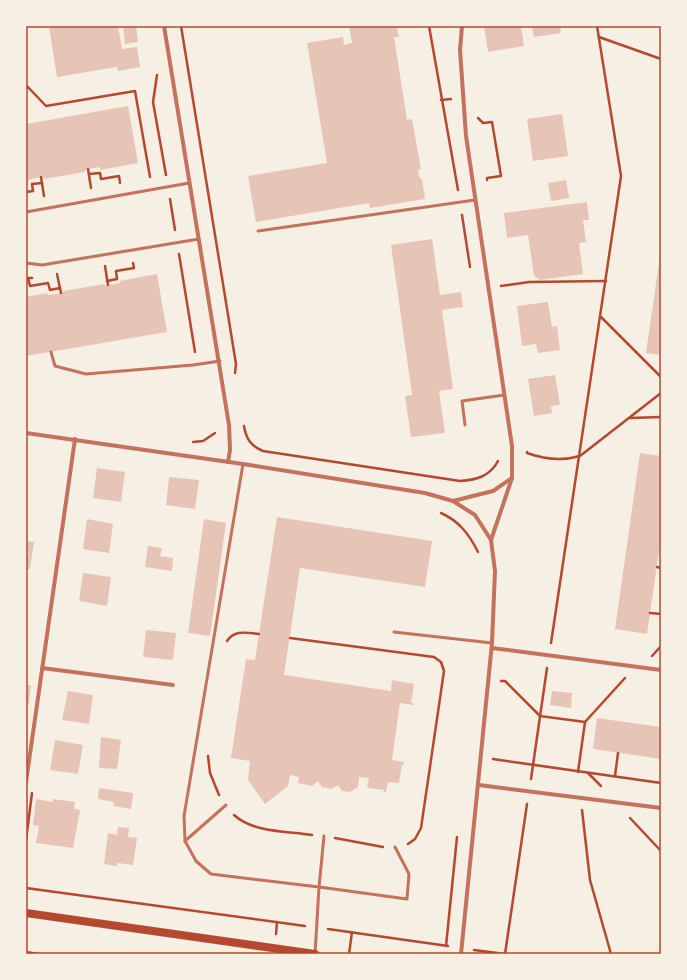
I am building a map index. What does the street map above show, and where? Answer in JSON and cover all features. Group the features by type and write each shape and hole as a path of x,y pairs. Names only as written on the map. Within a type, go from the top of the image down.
{"main road":[{"path":"26,913 315,954"}],"street":[{"path":"164,26 220,362 229,425 228,462"},
{"path":"462,26 460,50 465,128 512,446 512,478 491,540"},
{"path":"26,433 243,464 425,493 453,501 475,515 491,540 495,571 489,680 461,954"},
{"path":"26,782 76,439"},
{"path":"453,501 492,491 512,478"},
{"path":"492,646 661,670"},
{"path":"42,668 174,685"},
{"path":"479,785 661,808"}],"lane":[{"path":"26,212 189,183"},
{"path":"258,231 475,200"},
{"path":"26,263 32,266 42,266 199,239"},
{"path":"51,352 54,366 86,374 220,362"},
{"path":"465,426 462,401 504,395"},
{"path":"243,464 184,816 185,841 196,860 211,874 407,899 409,874 395,847"},
{"path":"394,632 492,646"},
{"path":"185,841 226,805"},
{"path":"315,954 324,836"}],"path":[{"path":"181,26 236,364 235,377"},
{"path":"429,26 471,272"},
{"path":"26,888 506,954 532,765 622,176 597,26"},
{"path":"598,36 661,59"},
{"path":"156,68 157,76 153,102 197,365"},
{"path":"26,85 46,106 135,91 150,178"},
{"path":"477,112 478,119 484,123 492,122 501,176 488,178 485,183"},
{"path":"88,169 91,188"},
{"path":"89,174 100,173 101,179 119,176 120,183"},
{"path":"41,177 44,196"},
{"path":"26,192 33,191 32,184 42,182"},
{"path":"107,281 117,279 116,271 134,268 133,261"},
{"path":"104,266 108,285"},
{"path":"57,274 60,293"},
{"path":"500,279 502,294"},
{"path":"488,288 529,282 606,281"},
{"path":"601,317 661,376"},
{"path":"526,448 527,453 540,458 570,459 580,456 661,393"},
{"path":"630,418 661,417"},
{"path":"192,442 209,439 215,433 216,426 243,423 248,440 254,447 263,451 460,481 484,477 494,468 500,459"},
{"path":"437,511 448,516 461,526 471,538 479,552 479,558"},
{"path":"657,567 661,568"},
{"path":"650,613 661,614"},
{"path":"224,644 230,636 240,632 259,634"},
{"path":"208,754 210,773 217,791 226,805 241,822 253,827 324,836 384,847 407,845 415,839 421,828 444,672 441,662 434,657 290,638"},
{"path":"578,772 585,722 636,667"},
{"path":"489,680 505,681 540,716 585,722"},
{"path":"615,776 618,753"},
{"path":"481,757 661,783"},
{"path":"580,797 590,880 611,954"},
{"path":"446,946 458,835"},
{"path":"349,954 352,932"},
{"path":"26,952 38,954"}],"building":[{"path":"49,26 118,26 122,49 137,47 140,67 118,71 117,67 57,77"},
{"path":"123,26 136,26 138,42 125,44"},
{"path":"349,26 397,26 399,37 394,37 407,120 412,119 421,169 418,170 420,179 422,179 425,199 370,208 369,203 256,222 248,176 327,163 307,43 343,37 344,45 352,43"},
{"path":"484,26 521,26 524,46 488,52"},
{"path":"532,26 560,26 561,33 534,37"},
{"path":"128,106 138,163 100,170 100,167 88,169 85,170 85,172 44,179 41,177 28,180 29,182 26,182 26,124"},
{"path":"562,114 568,156 533,161 527,119"},
{"path":"566,180 569,198 551,201 548,183"},
{"path":"587,202 589,220 583,220 586,242 579,243 583,274 540,280 534,276 528,235 507,238 504,213"},
{"path":"432,239 440,295 461,292 463,307 442,310 453,389 439,391 445,433 411,437 405,396 412,395 391,245"},
{"path":"661,256 661,355 646,353"},
{"path":"157,274 167,332 26,356 26,297 47,293 48,295 63,293 63,291 104,284 105,286 120,283 119,281"},
{"path":"548,302 552,327 557,326 560,350 538,353 536,344 522,346 517,306"},
{"path":"555,375 560,405 551,406 552,413 534,416 528,379"},
{"path":"640,453 661,456 661,537 647,634 615,629"},
{"path":"97,468 125,472 121,502 93,498"},
{"path":"169,477 199,480 195,509 166,505"},
{"path":"277,517 432,541 425,587 300,568 284,675 391,691 392,680 414,684 411,703 413,703 413,705 400,703 392,760 404,762 404,765 402,764 399,783 388,782 386,792 383,792 384,790 369,788 367,786 369,778 359,777 358,787 350,792 342,791 338,785 332,789 322,787 318,781 312,786 298,783 299,777 290,775 288,786 265,804 248,780 250,761 231,758 246,659 255,660"},
{"path":"87,519 113,524 109,553 83,549"},
{"path":"204,519 226,523 210,636 188,633"},
{"path":"26,541 34,542 30,569 26,569"},
{"path":"148,546 162,548 160,556 173,558 172,571 145,567"},
{"path":"83,573 111,577 107,606 79,601"},
{"path":"146,630 176,633 173,660 143,657"},
{"path":"26,685 31,685 29,704 26,703"},
{"path":"68,691 93,695 89,724 62,720"},
{"path":"552,691 572,693 571,708 550,705"},
{"path":"597,718 661,727 661,759 593,749"},
{"path":"101,737 121,740 117,769 99,768"},
{"path":"55,740 83,745 78,774 50,770"},
{"path":"99,788 133,793 131,809 113,806 114,802 98,799"},
{"path":"36,799 53,802 53,799 75,802 74,809 80,810 73,848 36,843 39,826 33,825"},
{"path":"118,827 129,828 128,837 137,838 133,865 117,863 117,866 104,864 108,833 117,835"}]}
